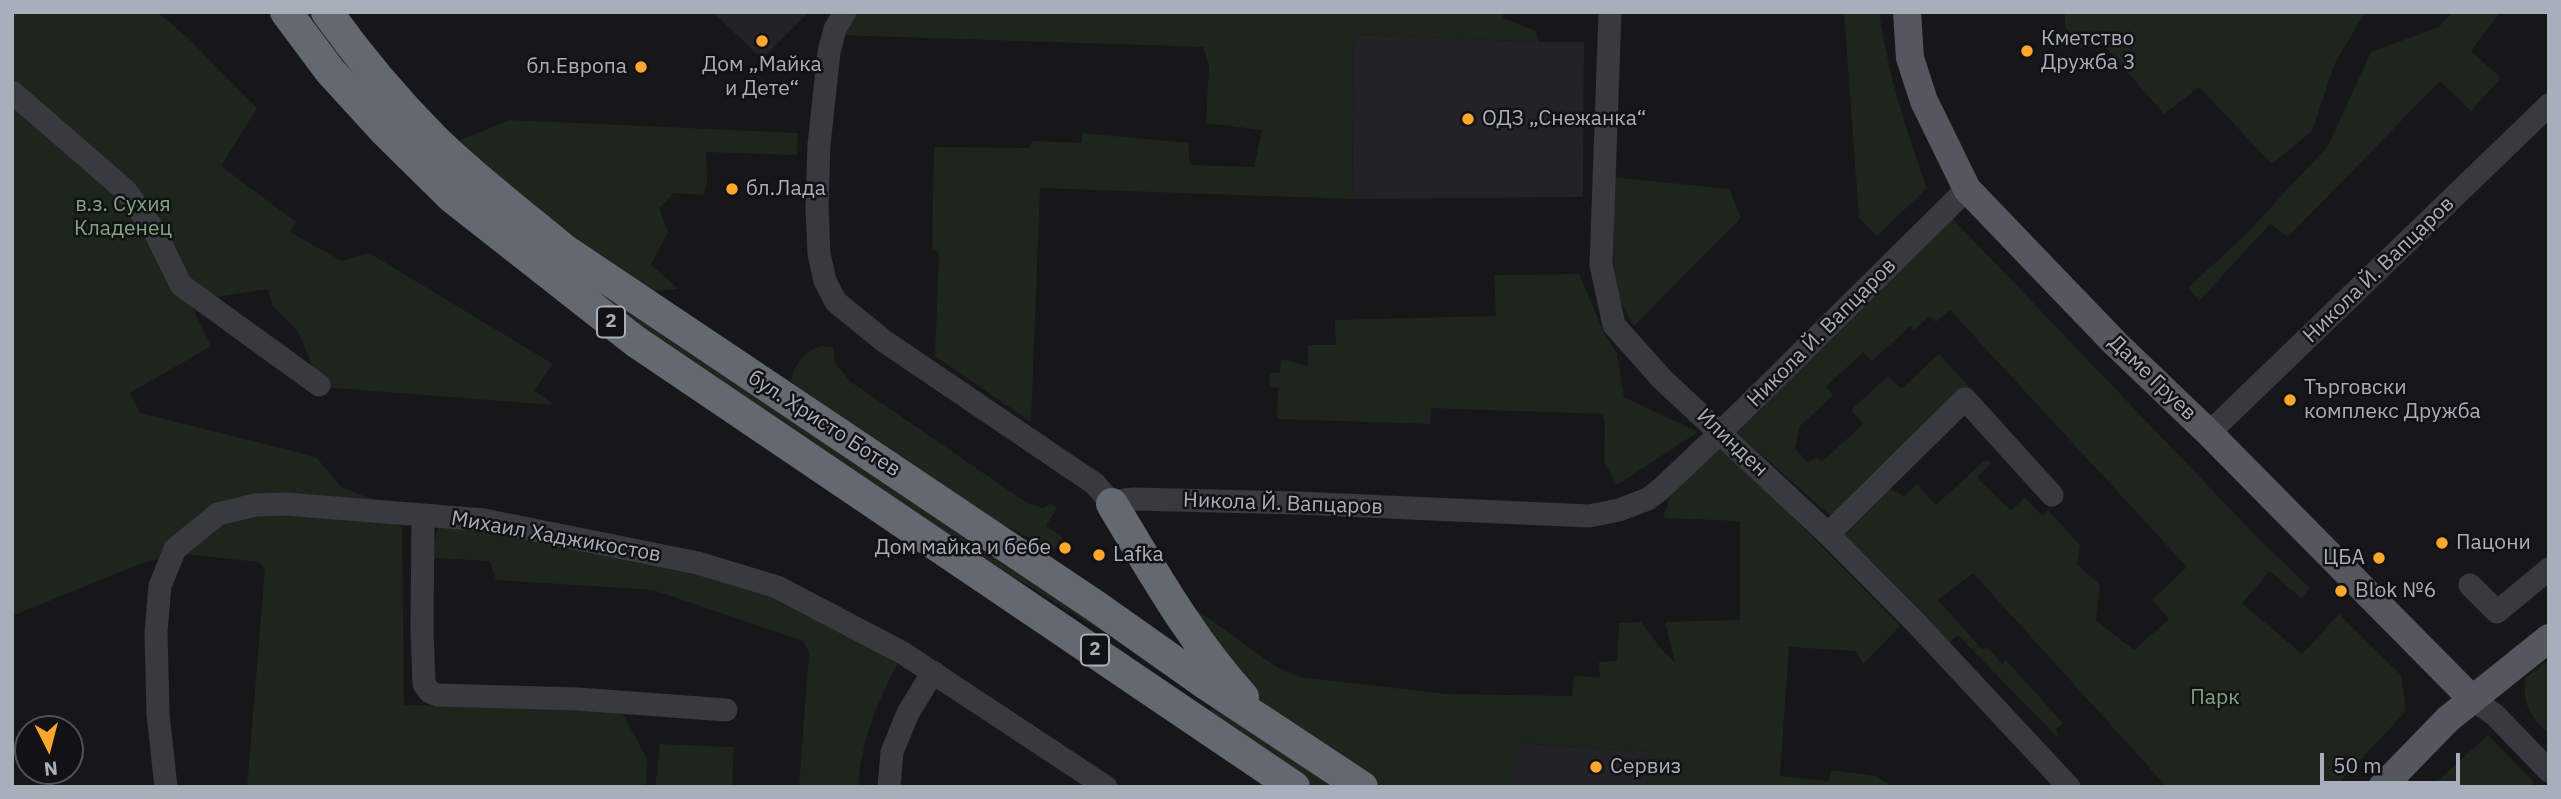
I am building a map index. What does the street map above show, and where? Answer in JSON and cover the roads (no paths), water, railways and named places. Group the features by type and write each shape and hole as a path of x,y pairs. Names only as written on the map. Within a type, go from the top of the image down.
{"highway":[{"name":"бул. Христо Ботев","path":"286,12 330,71 384,130 453,198 488,228 635,341 1294,787"},
{"name":"бул. Христо Ботев","path":"327,12 368,64 434,139 498,197 563,249 1362,787"},
{"path":"1112,505 1203,648 1272,728"},
{"path":"1126,628 1149,634 1158,630 1172,616 1175,606"},
{"path":"1203,648 1208,669 1200,709 1204,727"},
{"path":"1149,689 1187,696 1201,691 1206,684"}],"main road":[{"name":"Даме Груев","path":"1907,12 1910,58 1924,101 1967,189 2115,343 2209,433 2472,699"},
{"path":"2382,787 2448,719 2549,638"}],"street":[{"path":"845,12 835,29 827,65 819,145 817,207 819,254 825,281 836,302 884,341 1096,484 1112,505"},
{"name":"Илинден","path":"1610,12 1601,265 1614,325 1662,379 1828,534 1916,623 2069,787"},
{"path":"12,92 126,191 155,232 181,285 319,385"},
{"name":"Никола Й. Вапцаров","path":"2209,433 2549,105"},
{"name":"Никола Й. Вапцаров","path":"1112,505 1133,499 1298,503 1589,516 1619,510 1648,499 1721,432 1967,189"},
{"path":"1828,534 1965,399 2052,495"},
{"path":"166,787 158,714 156,632 160,586 175,550 218,514 255,505 285,504 423,514"},
{"name":"Михаил Хаджикостов","path":"726,710 578,699 438,695 429,692 424,684 422,629 423,514 484,520 698,563 776,587 870,634 933,672 1106,787"},
{"path":"2470,586 2497,612 2549,569"},
{"path":"889,787 892,752 908,712 933,672"},
{"path":"2472,699 2495,715 2549,771"}],"place":[{"name":"Дом „Майка и Дете“","path":"762,41"},
{"name":"Кметство Дружба 3","path":"2027,51"},
{"name":"бл.Европа","path":"641,67"},
{"name":"ОДЗ „Снежанка“","path":"1468,119"},
{"name":"бл.Лада","path":"732,189"},
{"name":"Търговски комплекс Дружба","path":"2290,400"},
{"name":"Пацони","path":"2442,543"},
{"name":"Дом майка и бебе","path":"1065,548"},
{"name":"Lafka","path":"1099,555"},
{"name":"ЦБА","path":"2379,558"},
{"name":"Blok №6","path":"2341,591"},
{"name":"Сервиз","path":"1596,767"}],"park label":[{"name":"в.з. Сухия Кладенец","path":"123,217"},
{"name":"Парк","path":"2215,698"}]}
